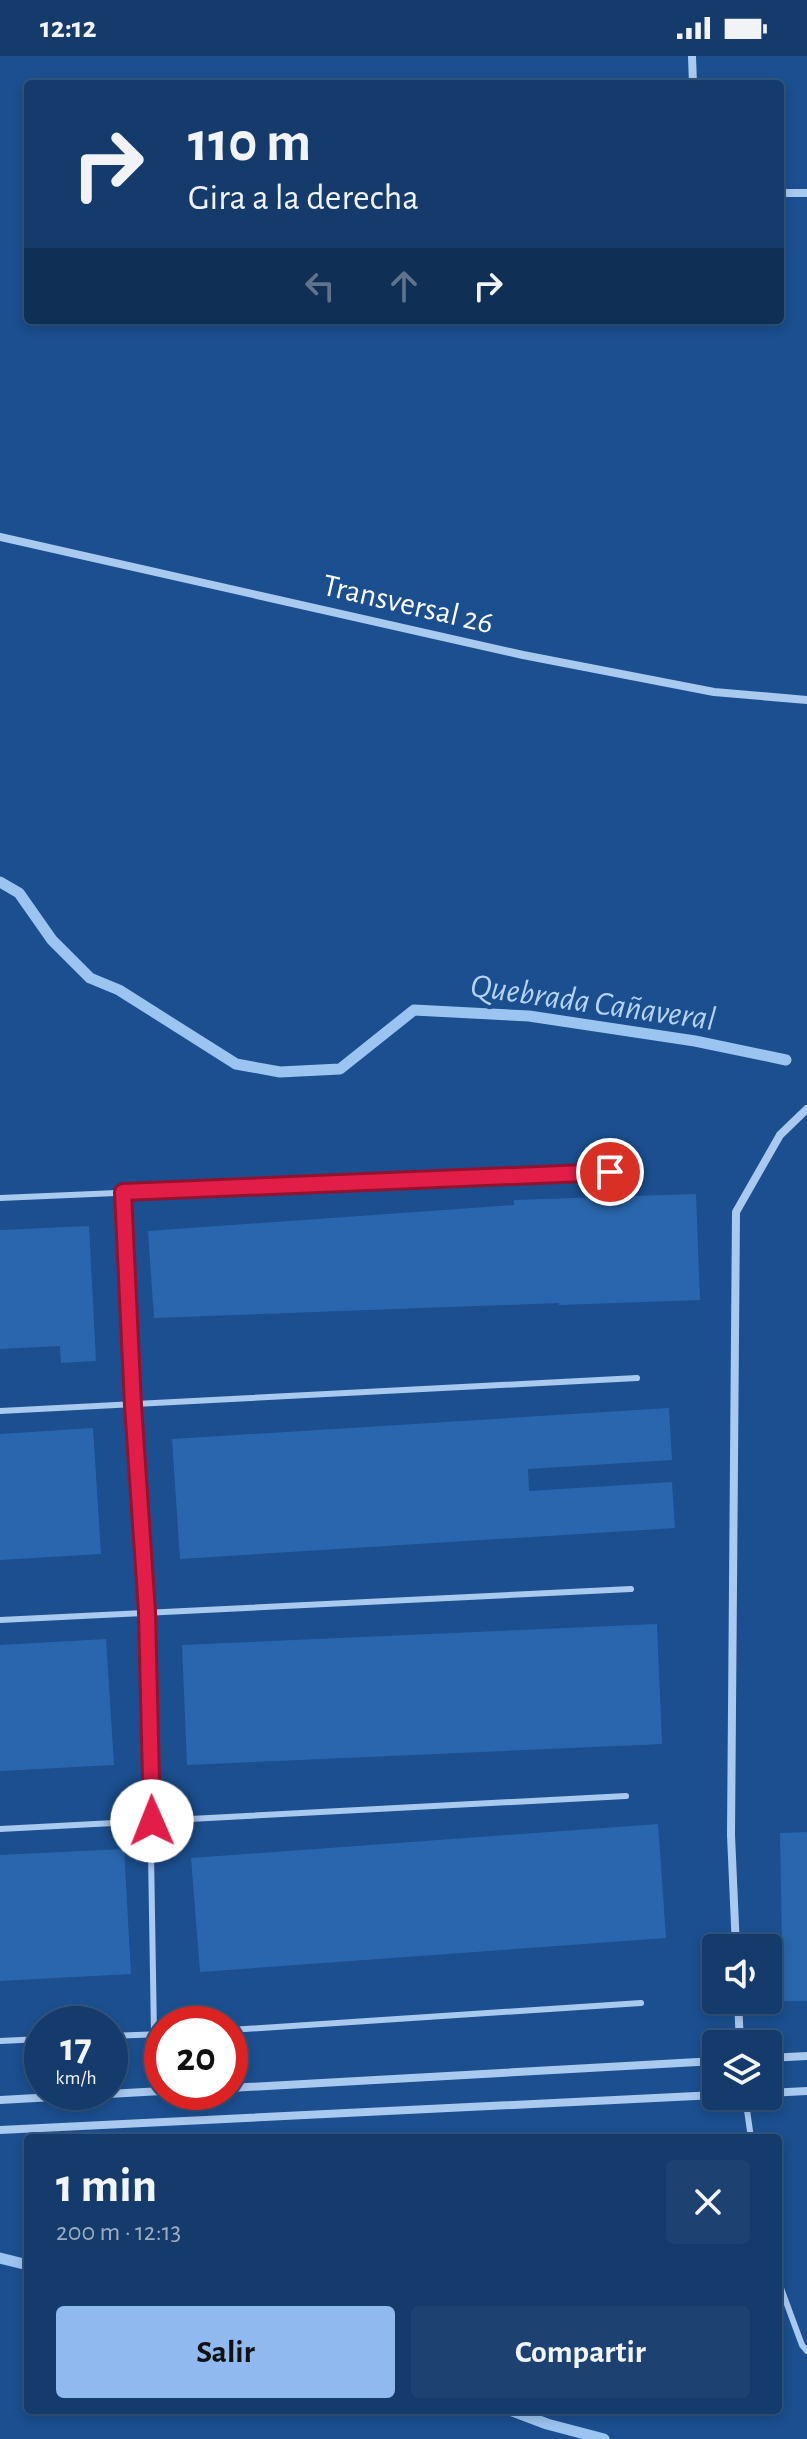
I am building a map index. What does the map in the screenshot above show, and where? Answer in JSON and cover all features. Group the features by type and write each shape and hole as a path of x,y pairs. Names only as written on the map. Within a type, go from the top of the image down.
{"street":[{"path":"692,56 693,80"},
{"path":"784,193 807,193"},
{"name":"Transversal 26","path":"0,537 537,658 714,692 807,700"},
{"path":"735,1934 731,1835 736,1212 780,1135 807,1109"},
{"path":"782,2057 807,2056"},
{"path":"248,2087 702,2062"},
{"path":"782,2092 807,2091"},
{"path":"0,2100 144,2092"},
{"path":"0,2130 702,2096"}],"lane":[{"path":"0,1198 610,1172"},
{"path":"123,1192 147,1612 154,2006"},
{"path":"0,1411 637,1378"},
{"path":"0,1620 631,1589"},
{"path":"0,1829 626,1796"},
{"path":"248,2029 641,2003"},
{"path":"0,2041 24,2040"},
{"path":"747,2110 750,2134"},
{"path":"782,2291 807,2351"}],"building":[{"path":"696,1194 700,1300 154,1318 148,1231 514,1205 514,1200"},
{"path":"89,1226 96,1361 61,1363 60,1346 0,1349 0,1230"},
{"path":"669,1408 672,1460 528,1469 529,1491 672,1482 675,1528 180,1559 172,1439"},
{"path":"93,1428 101,1554 0,1560 0,1434"},
{"path":"657,1624 662,1744 187,1765 182,1645"},
{"path":"106,1639 114,1765 0,1771 0,1645"},
{"path":"658,1824 666,1938 200,1972 191,1858"},
{"path":"807,1832 807,2001 783,2001 780,1833"},
{"path":"124,1849 131,1974 0,1981 0,1855"}],"waterway":[{"name":"Quebrada Cañaveral","path":"0,882 19,893 52,940 90,978 119,990 236,1064 280,1072 340,1069 414,1010 529,1016 695,1041 786,1060"},
{"path":"0,2258 24,2264"},
{"path":"521,2414 604,2439"}],"route":[{"path":"152,1821 147,1612 123,1192 610,1172"}]}
